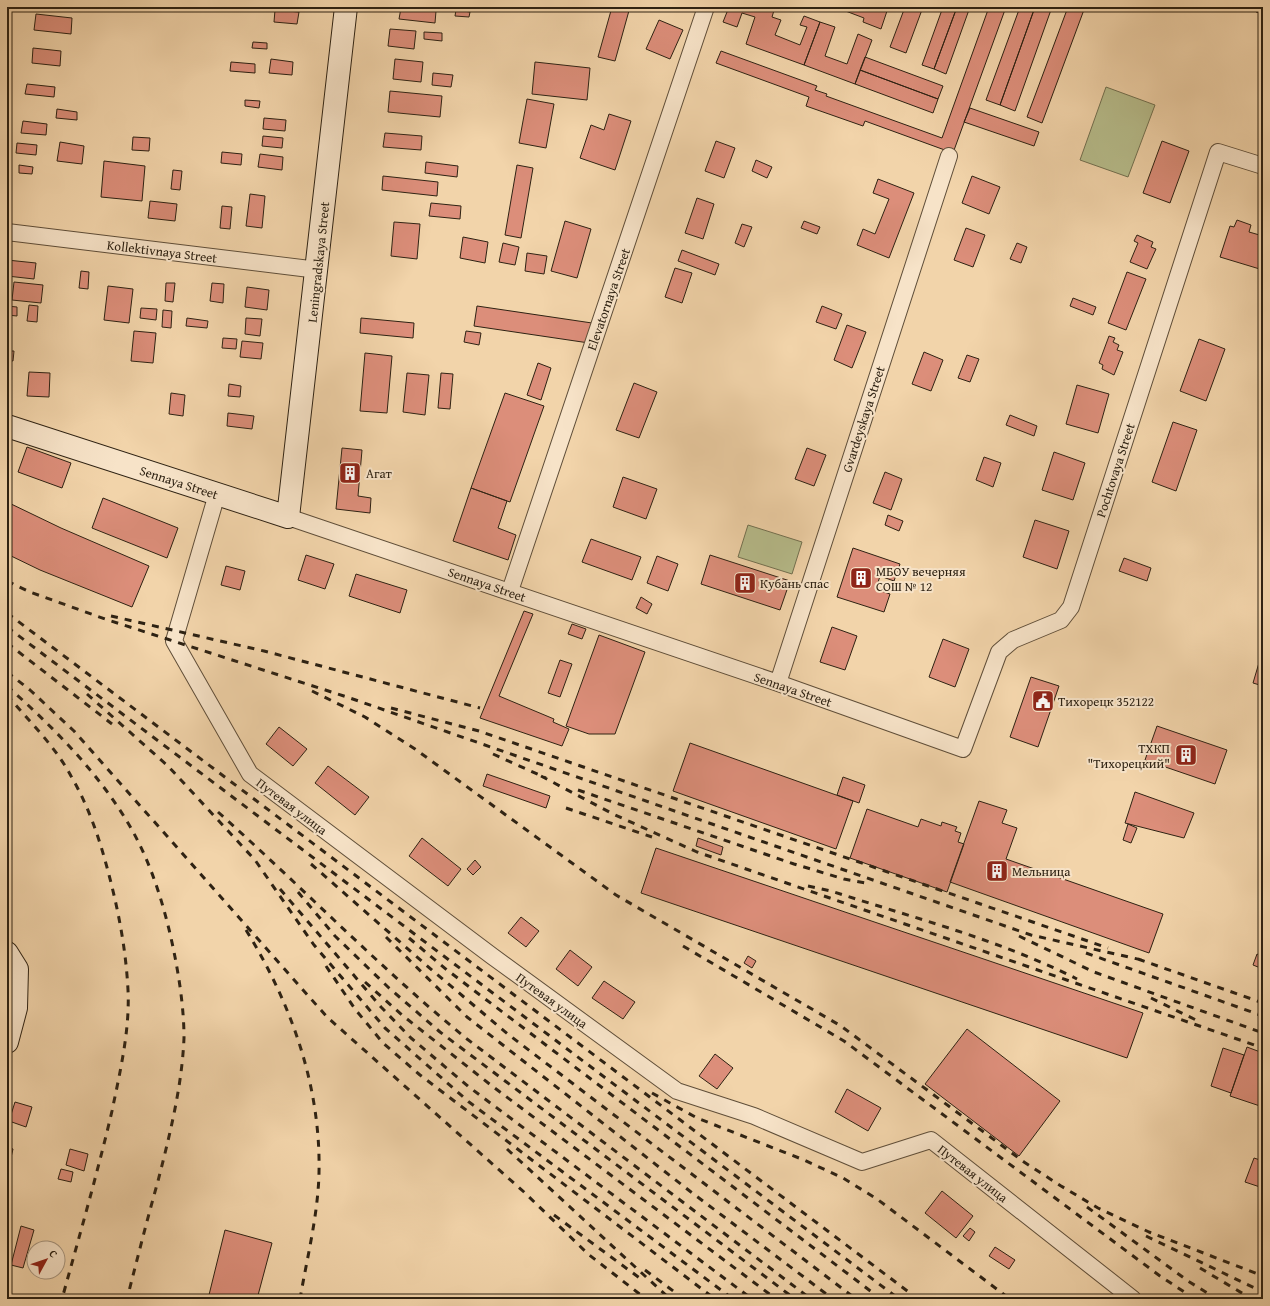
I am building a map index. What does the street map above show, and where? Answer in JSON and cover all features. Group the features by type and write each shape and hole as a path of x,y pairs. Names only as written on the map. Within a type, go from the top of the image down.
{"street":[{"name":"Leningradskaya Street","path":"288,517 318,270 346,7"},
{"name":"Elevatornaya Street","path":"510,591 706,7"},
{"name":"Pochtovaya Street","path":"963,749 999,652 1013,640 1061,620 1071,607 1218,152 1263,166"},
{"name":"Gvardeyskaya Street","path":"778,683 949,156"},
{"name":"Kollektivnaya Street","path":"7,232 318,270"},
{"name":"Sennaya Street","path":"7,426 510,591 778,683 963,749"},
{"name":"Путевая улица","path":"217,494 174,641 250,774 492,956 677,1091 754,1116 862,1162 931,1140 1133,1299"},
{"path":"7,1042 16,1008 12,961"}],"green space":[{"path":"1106,87 1155,105 1128,177 1080,160"},
{"path":"748,525 802,542 792,574 738,557"}],"building":[{"path":"612,7 630,7 615,61 598,57"},
{"path":"729,7 775,7 772,17 781,20 775,35 800,45 807,27 800,25 804,16 820,22 804,65 746,44 755,17 742,13 737,27 723,22"},
{"path":"835,7 875,7 887,11 881,29 863,22 864,18"},
{"path":"875,7 889,7 887,11"},
{"path":"905,7 923,7 906,53 890,47"},
{"path":"943,7 957,7 934,69 922,65"},
{"path":"957,7 970,7 946,74 934,69"},
{"path":"989,7 1006,7 953,153 865,121 863,126 806,106 809,97 716,63 721,51 817,86 815,90 827,94 826,96 942,138"},
{"path":"1020,7 1035,7 1000,105 986,100"},
{"path":"1035,7 1052,7 1015,111 1000,105"},
{"path":"1068,7 1085,7 1042,123 1027,117"},
{"path":"1258,7 1263,7 1263,14 1256,12"},
{"path":"401,8 436,11 435,23 399,19"},
{"path":"275,10 299,12 297,24 274,22"},
{"path":"456,10 470,12 469,17 455,16"},
{"path":"36,14 72,18 71,34 34,30"},
{"path":"659,20 683,30 670,59 646,49"},
{"path":"820,22 835,27 825,56 847,64 858,34 872,40 855,84 804,65"},
{"path":"390,29 416,31 414,49 388,46"},
{"path":"424,32 442,33 442,41 424,39"},
{"path":"253,42 267,43 267,49 252,48"},
{"path":"33,48 61,51 60,66 32,63"},
{"path":"865,57 943,86 938,99 860,70"},
{"path":"271,59 293,62 292,75 269,73"},
{"path":"395,59 423,62 421,82 393,79"},
{"path":"231,62 255,64 255,73 230,71"},
{"path":"535,62 590,68 587,100 532,94"},
{"path":"860,70 938,99 933,113 855,84"},
{"path":"433,73 453,75 451,87 432,85"},
{"path":"27,84 55,87 54,97 25,94"},
{"path":"390,91 442,96 440,117 388,112"},
{"path":"527,99 554,104 546,148 519,143"},
{"path":"245,100 260,101 259,108 245,106"},
{"path":"970,108 1039,132 1034,146 964,122"},
{"path":"57,109 77,112 77,120 56,118"},
{"path":"609,114 631,121 615,170 580,158 591,125 604,130"},
{"path":"264,118 286,120 285,131 263,129"},
{"path":"23,121 47,124 46,135 21,133"},
{"path":"385,133 422,136 421,150 383,147"},
{"path":"263,136 283,138 282,148 262,146"},
{"path":"133,137 150,138 149,151 132,150"},
{"path":"716,141 735,148 724,178 705,171"},
{"path":"1162,141 1189,151 1170,203 1143,193"},
{"path":"60,142 84,146 82,164 57,161"},
{"path":"17,143 37,145 36,155 16,153"},
{"path":"222,152 242,154 241,165 221,163"},
{"path":"260,154 283,157 282,170 258,167"},
{"path":"756,160 772,167 767,178 752,171"},
{"path":"104,161 145,166 142,201 101,197"},
{"path":"426,162 458,166 457,177 425,173"},
{"path":"19,165 33,167 32,174 19,173"},
{"path":"517,165 533,168 521,238 505,235"},
{"path":"173,170 182,171 180,190 171,189"},
{"path":"383,176 438,182 437,196 382,190"},
{"path":"972,176 1000,187 989,214 962,203"},
{"path":"878,179 914,193 889,258 857,245 863,229 875,234 889,199 873,193"},
{"path":"250,194 265,196 262,228 246,226"},
{"path":"697,198 714,204 703,239 685,233"},
{"path":"150,201 177,204 175,221 148,218"},
{"path":"431,203 461,206 460,219 429,216"},
{"path":"222,206 232,207 230,229 220,228"},
{"path":"1237,220 1251,225 1249,232 1263,236 1263,270 1220,257 1230,226 1234,227"},
{"path":"565,221 591,229 577,278 551,271"},
{"path":"804,221 820,227 817,234 801,228"},
{"path":"394,222 420,224 417,259 391,256"},
{"path":"742,224 752,227 744,247 735,243"},
{"path":"966,228 985,235 973,267 954,260"},
{"path":"1137,235 1153,242 1151,247 1156,249 1147,269 1130,262 1138,243 1134,241"},
{"path":"463,237 488,242 485,263 460,258"},
{"path":"503,243 519,247 515,265 499,262"},
{"path":"1017,243 1027,247 1021,263 1010,259"},
{"path":"682,250 719,264 715,275 678,261"},
{"path":"527,253 547,256 544,274 525,271"},
{"path":"7,260 36,263 34,279 7,276"},
{"path":"675,268 692,273 682,303 665,297"},
{"path":"81,271 89,272 88,289 79,288"},
{"path":"1127,272 1146,279 1126,330 1108,323"},
{"path":"14,282 43,285 41,303 12,300"},
{"path":"166,283 175,283 173,302 165,301"},
{"path":"212,283 224,284 223,303 210,301"},
{"path":"108,286 133,289 129,323 104,320"},
{"path":"247,287 269,290 267,310 245,307"},
{"path":"1073,298 1096,307 1093,315 1070,306"},
{"path":"29,305 38,306 37,322 27,321"},
{"path":"7,306 17,307 17,316 7,315"},
{"path":"477,306 592,323 589,343 474,326"},
{"path":"822,306 842,314 836,329 816,322"},
{"path":"141,308 157,309 156,320 140,318"},
{"path":"163,310 172,311 171,328 162,327"},
{"path":"187,318 208,321 207,328 186,326"},
{"path":"246,318 262,319 260,336 245,334"},
{"path":"361,318 414,323 413,338 360,333"},
{"path":"847,325 866,332 852,368 834,360"},
{"path":"134,331 156,333 153,363 131,361"},
{"path":"466,331 481,333 479,345 464,342"},
{"path":"1109,336 1115,338 1113,342 1119,345 1117,350 1123,352 1114,375 1102,369 1103,365 1099,363"},
{"path":"223,338 237,339 236,349 222,348"},
{"path":"1199,339 1225,349 1206,401 1180,391"},
{"path":"242,341 263,343 261,359 240,357"},
{"path":"7,351 14,351 13,361 7,360"},
{"path":"924,352 943,360 931,391 912,384"},
{"path":"365,353 392,356 387,413 360,411"},
{"path":"967,355 979,359 970,382 958,378"},
{"path":"538,363 551,368 541,400 527,395"},
{"path":"29,372 50,373 49,397 27,396"},
{"path":"407,373 429,375 425,415 403,412"},
{"path":"441,373 453,374 450,409 438,408"},
{"path":"634,383 657,392 639,438 616,430"},
{"path":"229,384 241,386 240,397 228,396"},
{"path":"1077,385 1109,394 1098,433 1066,424"},
{"path":"171,393 185,395 183,416 169,414"},
{"path":"505,393 544,406 510,502 471,488"},
{"path":"228,413 254,416 252,429 227,426"},
{"path":"1010,415 1037,426 1034,436 1006,425"},
{"path":"1173,422 1197,430 1176,491 1152,482"},
{"path":"27,447 71,463 62,488 18,472"},
{"name":"Агат","path":"342,448 362,450 358,496 371,498 370,513 336,509"},
{"path":"807,448 826,455 814,486 795,479"},
{"path":"1054,452 1085,463 1073,500 1042,490"},
{"path":"984,457 1001,463 993,487 976,480"},
{"path":"885,472 902,479 891,510 873,503"},
{"path":"623,477 657,489 646,519 613,507"},
{"path":"471,488 507,501 498,528 516,535 508,560 453,541"},
{"path":"103,498 178,528 167,558 92,528"},
{"path":"7,502 61,528 149,566 132,607 40,570 7,554"},
{"path":"888,515 903,521 899,531 885,525"},
{"path":"1035,520 1069,531 1057,569 1023,557"},
{"path":"591,539 641,557 632,580 582,562"},
{"name":"МБОУ вечерняя СОШ № 12","path":"853,548 900,564 894,581 880,576 876,589 890,594 884,612 837,597"},
{"path":"306,555 334,564 325,589 298,580"},
{"name":"Кубань спас","path":"710,555 790,581 780,610 701,584"},
{"path":"657,556 678,564 668,591 647,583"},
{"path":"1124,558 1151,568 1147,581 1119,571"},
{"path":"226,566 245,571 240,590 221,585"},
{"path":"356,574 407,590 400,613 349,596"},
{"path":"641,597 652,604 647,614 636,608"},
{"path":"524,611 533,614 499,696 554,719 553,722 569,729 562,746 480,718"},
{"path":"572,624 586,629 582,639 568,634"},
{"path":"832,627 857,636 845,670 820,662"},
{"path":"599,635 645,652 615,734 589,734 566,726"},
{"path":"943,639 969,649 955,687 929,677"},
{"path":"1261,656 1263,657 1263,686 1253,683"},
{"path":"560,660 572,664 560,697 548,693"},
{"path":"1031,677 1059,686 1038,747 1010,737"},
{"name":"ТХКП \"Тихорецкий\"","path":"1157,726 1227,750 1215,784 1145,760"},
{"path":"279,727 307,749 293,766 266,744"},
{"path":"690,743 853,801 836,849 673,791"},
{"path":"328,766 369,797 355,815 315,783"},
{"path":"487,774 550,796 546,808 483,786"},
{"path":"843,777 865,785 859,803 837,795"},
{"path":"1135,792 1194,813 1184,838 1125,823"},
{"name":"Мельница","path":"979,801 1007,810 1002,823 1017,828 1006,859 1163,914 1149,953 950,882"},
{"path":"867,809 918,827 921,819 941,826 942,822 957,827 955,831 961,833 958,842 964,844 947,892 850,858"},
{"path":"1128,824 1137,828 1131,843 1123,840"},
{"path":"422,838 461,869 448,886 409,856"},
{"path":"698,838 723,847 721,855 696,846"},
{"path":"656,848 1143,1013 1127,1058 641,893"},
{"path":"475,860 481,867 473,875 467,869"},
{"path":"521,917 539,931 526,947 508,933"},
{"path":"570,950 592,967 578,986 556,969"},
{"path":"1257,954 1263,957 1263,969 1253,965"},
{"path":"748,956 756,961 752,968 744,963"},
{"path":"604,981 635,1002 623,1019 592,998"},
{"path":"967,1029 1060,1101 1019,1156 925,1084"},
{"path":"1247,1047 1263,1053 1263,1107 1230,1096"},
{"path":"1223,1048 1244,1055 1231,1093 1211,1086"},
{"path":"715,1054 733,1068 717,1089 699,1076"},
{"path":"847,1089 881,1108 868,1131 835,1112"},
{"path":"15,1102 32,1107 26,1127 9,1121"},
{"path":"7,1147 13,1149 9,1166 7,1166"},
{"path":"70,1149 88,1154 84,1171 66,1165"},
{"path":"1254,1158 1263,1161 1263,1188 1245,1182"},
{"path":"61,1169 73,1172 71,1182 58,1179"},
{"path":"942,1191 973,1216 956,1238 925,1213"},
{"path":"21,1226 34,1230 31,1240 26,1240 26,1258 23,1268 11,1265"},
{"path":"970,1228 975,1232 969,1241 963,1236"},
{"path":"225,1230 272,1243 257,1299 208,1299"},
{"path":"995,1247 1015,1260 1009,1269 989,1256"}],"railway":[{"path":"7,581 30,592 105,619 347,697 1031,935 1142,960"},
{"path":"7,613 918,1299"},
{"path":"111,616 264,651 480,708"},
{"path":"7,627 899,1299"},
{"path":"7,643 112,724"},
{"path":"7,672 30,690 74,731 327,1017 524,1192 588,1254 646,1299"},
{"path":"7,686 41,717 88,767 116,804 137,838 163,905 179,977 184,1028 181,1074 167,1146 127,1299"},
{"path":"312,691 365,717 415,749 616,895 841,1026 1024,1162 1061,1186 1098,1208 1149,1232 1263,1276"},
{"path":"87,694 168,766 255,860 314,945 385,1028 469,1102 733,1299"},
{"path":"7,695 41,734 65,765 89,812 102,849 113,889 122,932 126,961 128,1005 124,1051 112,1111 88,1206 62,1299"},
{"path":"391,708 479,731 1108,948"},
{"path":"493,754 546,778"},
{"path":"541,776 613,814 697,852 1263,1048"},
{"path":"578,790 794,864 844,879 871,884"},
{"path":"566,808 652,837"},
{"path":"218,812 372,956 467,1039 811,1299"},
{"path":"311,864 433,971 509,1035 856,1299"},
{"path":"808,886 831,891 956,930 1048,965 1077,979"},
{"path":"280,889 381,1007 411,1038 469,1087 752,1299"},
{"path":"298,892 335,936 389,988 440,1032 795,1299"},
{"path":"246,930 277,987 289,1016 309,1077 315,1109 319,1173 317,1205 300,1299"},
{"path":"1019,936 1094,972 1263,1033"},
{"path":"386,937 467,1017 691,1192 833,1299"},
{"path":"409,938 447,970 881,1299"},
{"path":"683,946 844,1041 1160,1276 1195,1299"},
{"path":"1086,953 1263,1016"},
{"path":"1138,959 1263,1003"},
{"path":"326,966 355,1009 383,1043 420,1075 715,1299"},
{"path":"365,982 402,1015 492,1086 776,1299"},
{"path":"1151,998 1196,1020"},
{"path":"652,1093 697,1118 804,1160 843,1178 877,1199 1010,1299"},
{"path":"507,1149 670,1299"},
{"path":"1087,1207 1188,1281 1217,1299"},
{"path":"554,1215 641,1279"},
{"path":"1146,1236 1263,1292"},
{"path":"1200,1268 1252,1299"},
{"path":"645,1270 684,1299"}],"place":[{"name":"Агат","path":"350,473"},
{"name":"МБОУ вечерняя СОШ № 12","path":"861,578"},
{"name":"Кубань спас","path":"745,583"},
{"name":"Тихорецк 352122","path":"1043,701"},
{"name":"ТХКП \"Тихорецкий\"","path":"1186,755"},
{"name":"Мельница","path":"997,871"}]}
